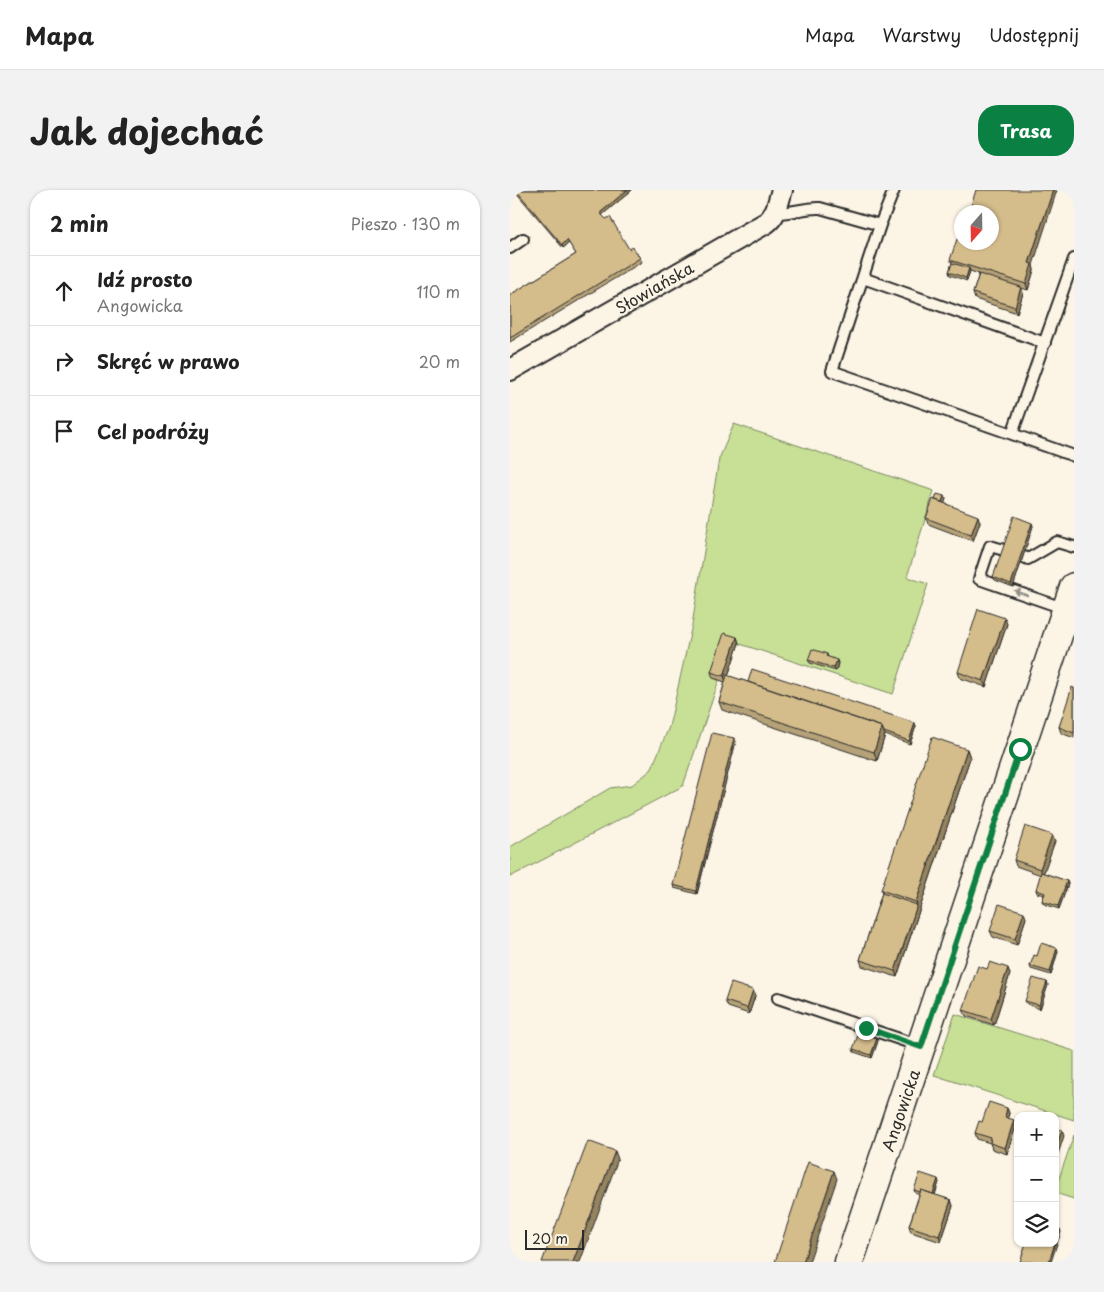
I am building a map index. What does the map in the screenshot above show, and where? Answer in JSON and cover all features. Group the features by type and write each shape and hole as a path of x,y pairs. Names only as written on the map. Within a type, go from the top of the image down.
{"street":[{"path":"776,213 782,190"},
{"name":"Słowiańska","path":"510,370 766,223 776,213"},
{"name":"Angowicka","path":"849,1262 1070,598"}],"lane":[{"path":"894,190 880,226 832,371 1074,456"},
{"path":"776,213 820,208 880,226"},
{"path":"510,248 523,239"},
{"path":"1012,434 1074,259"},
{"path":"863,278 1045,343"},
{"path":"1024,557 1028,558 1057,542 1074,547"},
{"path":"1004,550 990,546 979,579 1070,598"},
{"path":"778,998 921,1047"}],"green space":[{"path":"734,424 934,491 907,577 928,584 893,694 731,641 713,678 719,680 683,786 510,877 510,847 610,788 632,785 651,770 669,727 692,625 719,459"},
{"path":"955,1014 1074,1051 1074,1120 1059,1115 1059,1112 1049,1112 934,1075"},
{"path":"1074,1135 1074,1199 1059,1194 1059,1178"}],"building":[{"path":"516,190 627,190 600,213 606,219 610,217 629,249 633,247 640,258 510,338 510,295 576,254 567,240 562,245"},
{"path":"976,190 1053,190 1029,263 1032,264 1026,284 950,260 954,248 954,250 999,250 999,205 971,205"},
{"path":"952,263 969,268 966,278 949,272"},
{"path":"979,274 1021,287 1015,307 973,293"},
{"path":"937,494 944,496 942,502 935,500"},
{"path":"933,499 978,516 971,535 926,518"},
{"path":"1014,516 1032,523 1011,584 993,577"},
{"path":"978,609 1005,618 983,681 958,672"},
{"path":"724,633 737,637 724,676 711,672"},
{"path":"812,649 837,660 834,668 808,660"},
{"path":"752,669 915,723 909,741 884,732 882,727 748,682"},
{"path":"727,675 882,727 874,752 719,702"},
{"path":"1072,687 1074,688 1074,733 1059,727"},
{"path":"712,733 734,738 696,891 673,885"},
{"path":"932,737 967,749 916,902 881,890"},
{"path":"1025,826 1052,835 1040,869 1014,860"},
{"path":"1041,872 1067,881 1058,906 1042,901 1045,893 1036,890"},
{"path":"882,893 917,905 895,971 860,960"},
{"path":"999,904 1024,912 1015,939 990,931"},
{"path":"1041,943 1057,948 1050,972 1030,966 1034,955 1037,956"},
{"path":"990,962 1008,968 991,1019 963,1010 978,966 987,969"},
{"path":"1033,978 1047,982 1039,1005 1025,1001"},
{"path":"731,983 753,990 747,1008 725,1001"},
{"path":"859,1032 877,1038 871,1055 853,1049"},
{"path":"989,1102 1007,1108 1005,1117 1014,1120 1005,1148 990,1143 991,1138 975,1133 979,1121 982,1122"},
{"path":"588,1141 615,1151 573,1262 542,1262"},
{"path":"808,1162 834,1171 803,1262 775,1262"},
{"path":"920,1173 938,1179 933,1194 914,1190"},
{"path":"921,1190 951,1200 939,1236 909,1226"},
{"path":"1025,1247 1054,1247 1049,1262 1020,1262"}],"route":[{"path":"866,1028 921,1047 1020,749"}]}
